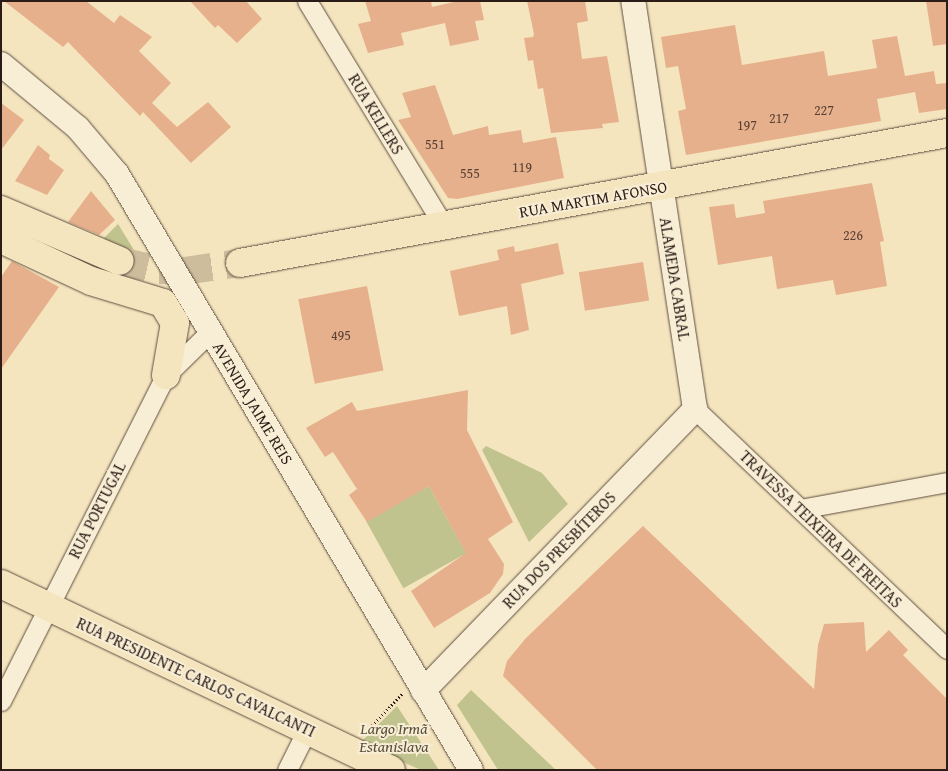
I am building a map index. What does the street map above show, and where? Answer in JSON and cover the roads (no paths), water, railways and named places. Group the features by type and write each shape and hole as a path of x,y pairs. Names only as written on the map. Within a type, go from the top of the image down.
{"main road":[{"name":"RUA MARTIM AFONSO","path":"240,263 947,133"},
{"path":"1,210 120,261"},
{"path":"1,239 91,281 163,303 175,323 166,375"},
{"name":"RUA PRESIDENTE CARLOS CAVALCANTI","path":"1,584 391,770"}],"street":[{"name":"RUA KELLERS","path":"307,1 444,226"},
{"name":"ALAMEDA CABRAL","path":"633,1 695,409"},
{"name":"AVENIDA JAIME REIS","path":"1,64 78,128 106,160 211,331 472,770"},
{"name":"RUA PORTUGAL","path":"1,701 166,375 211,331"},
{"name":"TRAVESSA TEIXEIRA DE FREITAS","path":"695,409 947,649"},
{"name":"RUA DOS PRESBÍTEROS","path":"420,685 695,409"},
{"path":"800,509 947,482"},
{"path":"287,770 307,730"}],"tunnel":[{"path":"120,261 159,270 184,271 240,263"}],"park label":[{"name":"Largo Irmã Estanislava","path":"394,737"}]}
